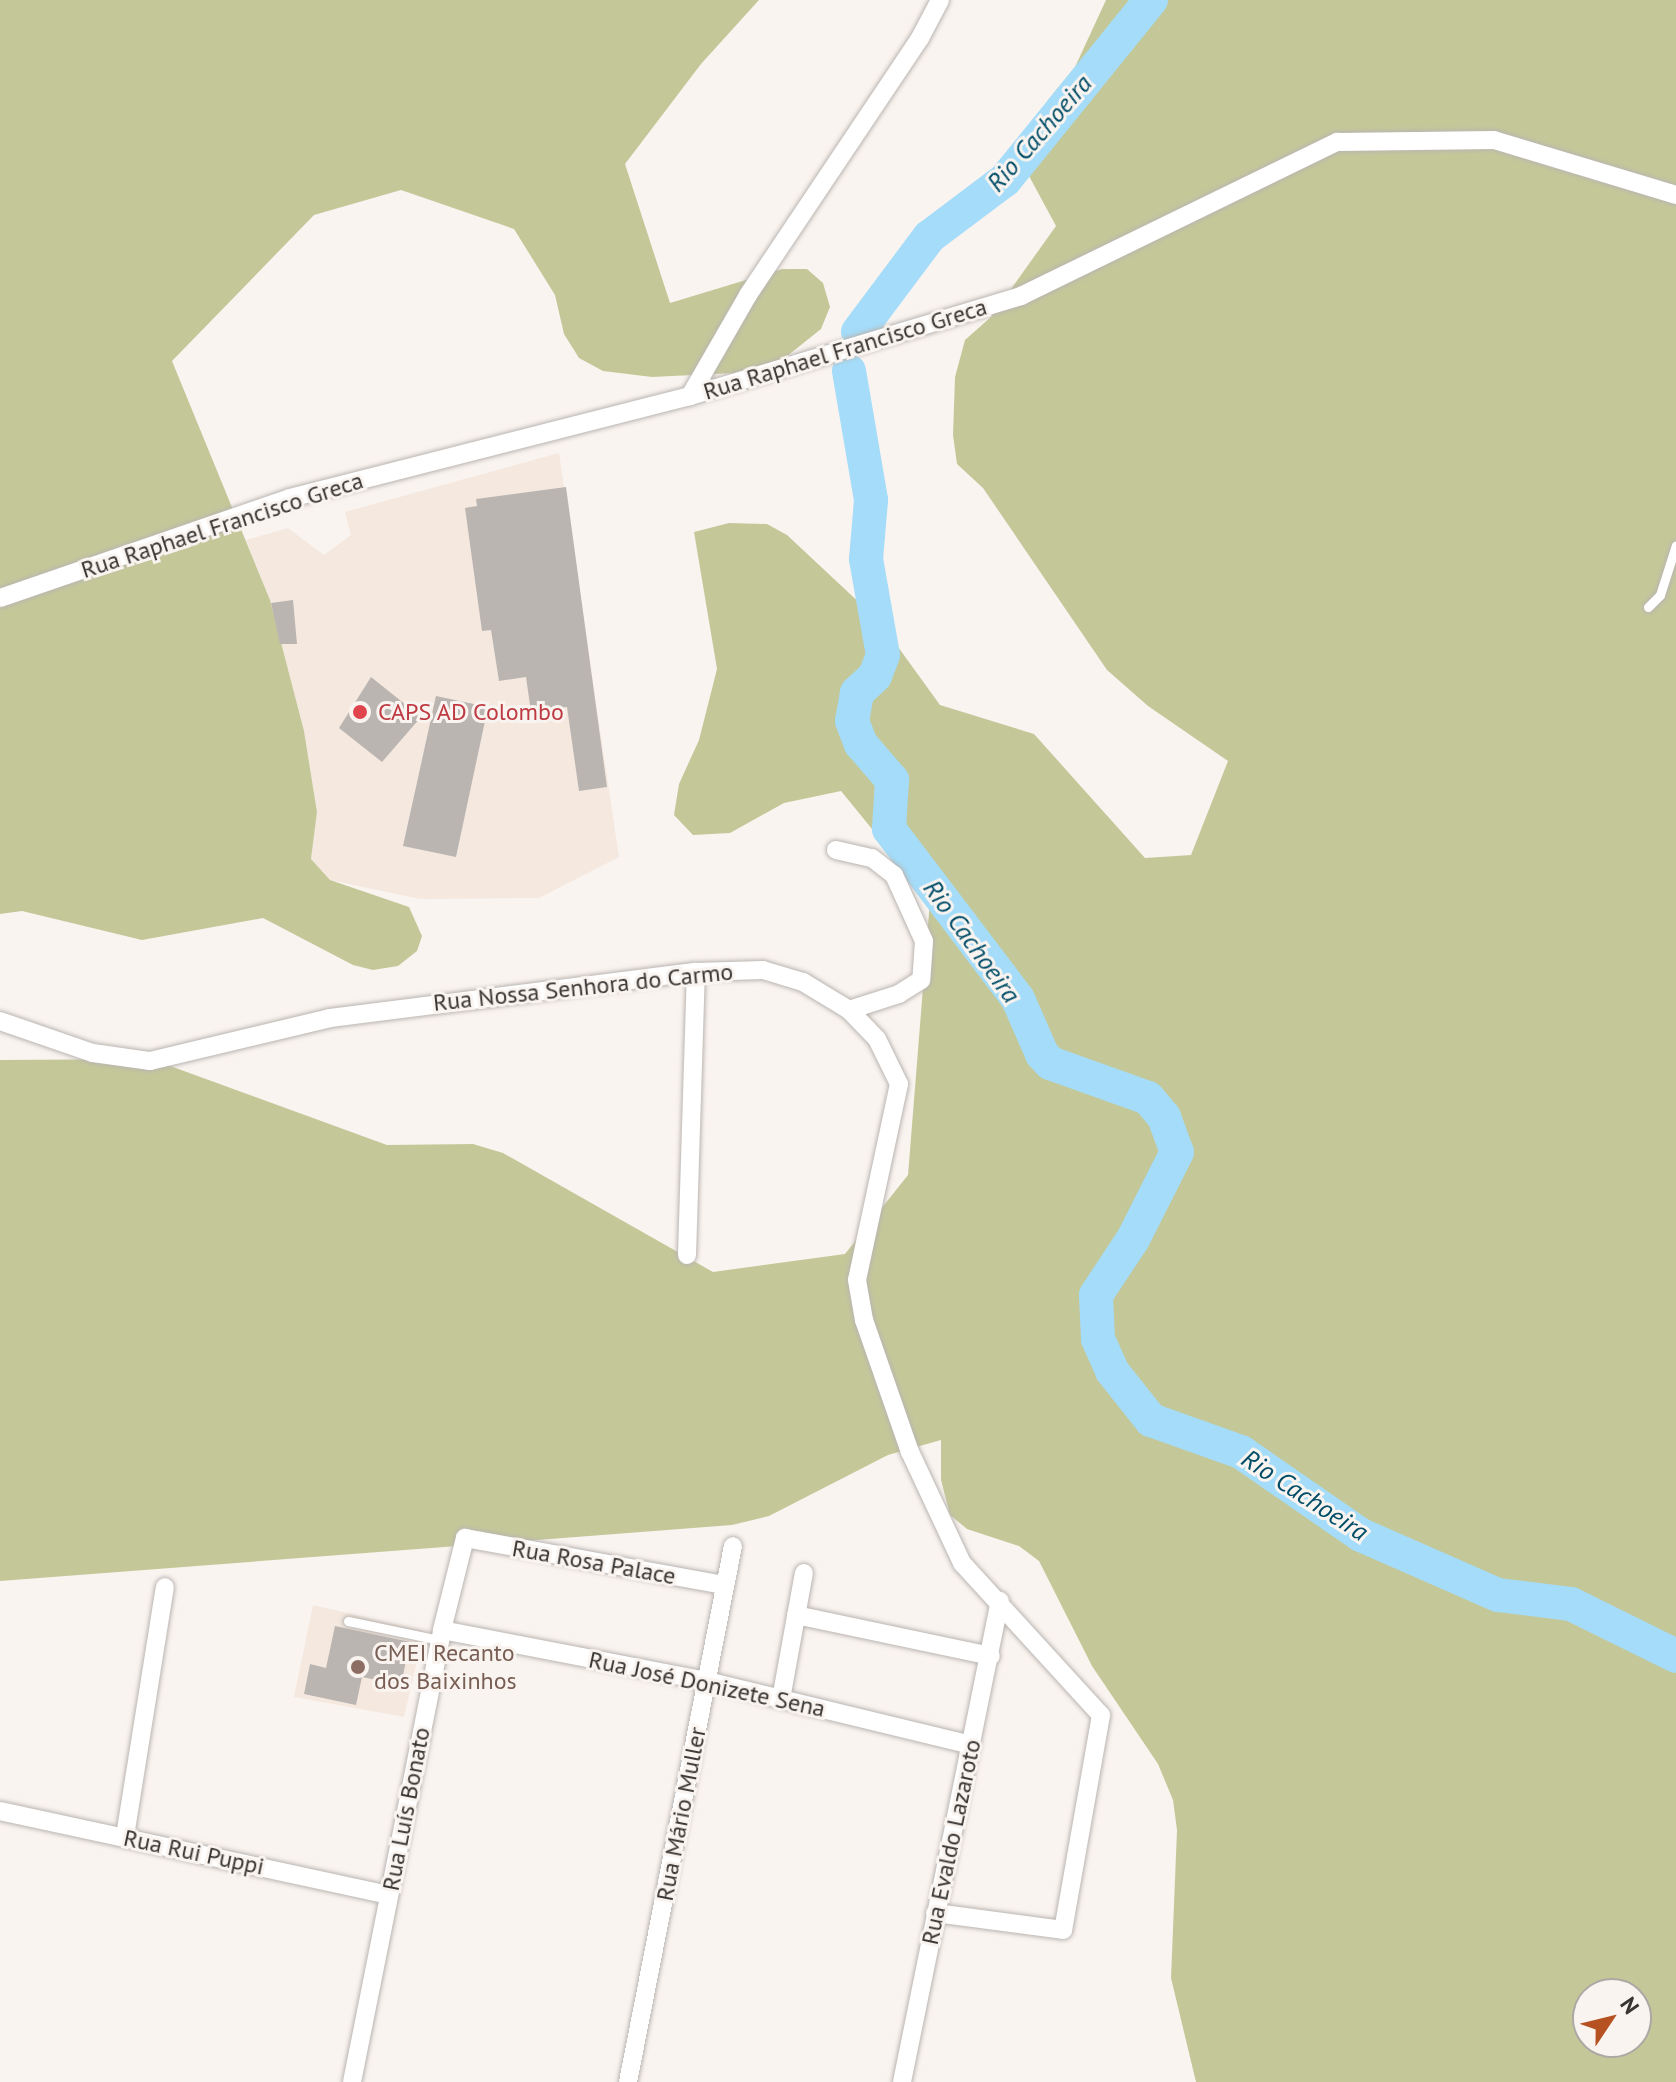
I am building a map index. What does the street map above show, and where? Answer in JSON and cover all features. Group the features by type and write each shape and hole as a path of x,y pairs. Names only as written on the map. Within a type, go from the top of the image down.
{"street":[{"path":"690,396 748,295 920,38 940,0"},
{"name":"Rua Raphael Francisco Greca","path":"0,598 290,498 690,396 1021,296 1337,142 1494,140 1676,195"},
{"path":"836,850 872,858 894,875 924,941 921,980 899,994 849,1010"},
{"name":"Rua Nossa Senhora do Carmo","path":"0,1021 93,1053 150,1061 330,1018 696,972 763,970 803,982 849,1010 877,1039 899,1084 857,1280 864,1320 910,1452 962,1563 1101,1715 1063,1930 935,1913"},
{"path":"687,1255 696,972"},
{"name":"Rua Rosa Palace","path":"465,1538 724,1585"},
{"name":"Rua Luís Bonato","path":"352,2082 441,1635 465,1538"},
{"name":"Rua Mário Muller","path":"628,2082 733,1546"},
{"path":"781,1699 804,1573"},
{"path":"125,1836 165,1587"},
{"name":"Rua Evaldo Lazaroto","path":"902,2082 1000,1601"},
{"path":"796,1615 991,1656"},
{"name":"Rua José Donizete Sena","path":"441,1635 707,1681 971,1745"},
{"name":"Rua Rui Puppi","path":"0,1811 388,1895"}],"lane":[{"path":"1648,607 1660,595 1676,545"},
{"path":"348,1621 441,1635"}],"shaded area":[{"path":"559,453 619,857 539,898 420,899 330,880 311,859 317,812 304,731 270,600 246,540 288,528 324,555 351,535 345,512"},
{"name":"CMEI Recanto dos Baixinhos","path":"313,1605 424,1631 404,1717 294,1697"}],"green space":[{"path":"0,0 759,0 701,64 625,164 670,303 782,269 807,269 823,283 830,307 821,329 781,361 734,373 652,377 603,371 579,358 564,334 555,295 514,229 401,190 314,215 172,361 270,600 304,731 317,812 311,859 330,880 409,907 422,936 417,951 398,966 373,970 353,965 263,918 142,940 22,911 0,914"},
{"path":"1106,0 1676,0 1676,2082 1196,2082 1171,1978 1177,1830 1173,1800 1158,1764 1092,1666 1039,1561 1019,1546 967,1529 950,1515 941,1480 941,1440 888,1455 769,1516 732,1525 0,1581 0,1060 151,1059 387,1145 473,1144 503,1153 713,1272 845,1254 908,1175 930,900 841,791 784,803 730,833 693,835 674,815 679,784 699,740 717,669 694,532 729,523 767,524 787,535 880,622 940,705 1034,734 1145,858 1191,855 1228,761 1148,706 1107,670 983,488 957,464 953,435 955,377 965,340 991,317 1056,226 1029,176 1031,133 1048,100 1075,67"}],"building":[{"path":"566,487 607,787 579,791 567,707 531,712 526,677 499,681 491,630 482,631 465,508 477,506 476,499"},
{"path":"293,600 297,644 280,644 271,603"},
{"path":"371,677 421,717 382,762 339,728"},
{"path":"436,696 488,707 456,857 403,846"},
{"path":"335,1626 410,1642 401,1685 362,1677 356,1705 304,1694 310,1664 326,1668"}],"waterway":[{"name":"Rio Cachoeira","path":"858,332 929,237 1005,180 1151,0"},
{"name":"Rio Cachoeira","path":"849,371 871,500 866,559 883,655 875,676 857,693 852,721 861,744 892,780 889,829 1018,999 1042,1054 1050,1063 1148,1098 1164,1117 1177,1152 1133,1239 1096,1295 1098,1339 1112,1371 1151,1420 1241,1452 1361,1535 1498,1595 1571,1604 1676,1656"}],"place":[{"name":"CAPS AD Colombo","path":"360,712"},
{"name":"CMEI Recanto dos Baixinhos","path":"358,1667"}]}
